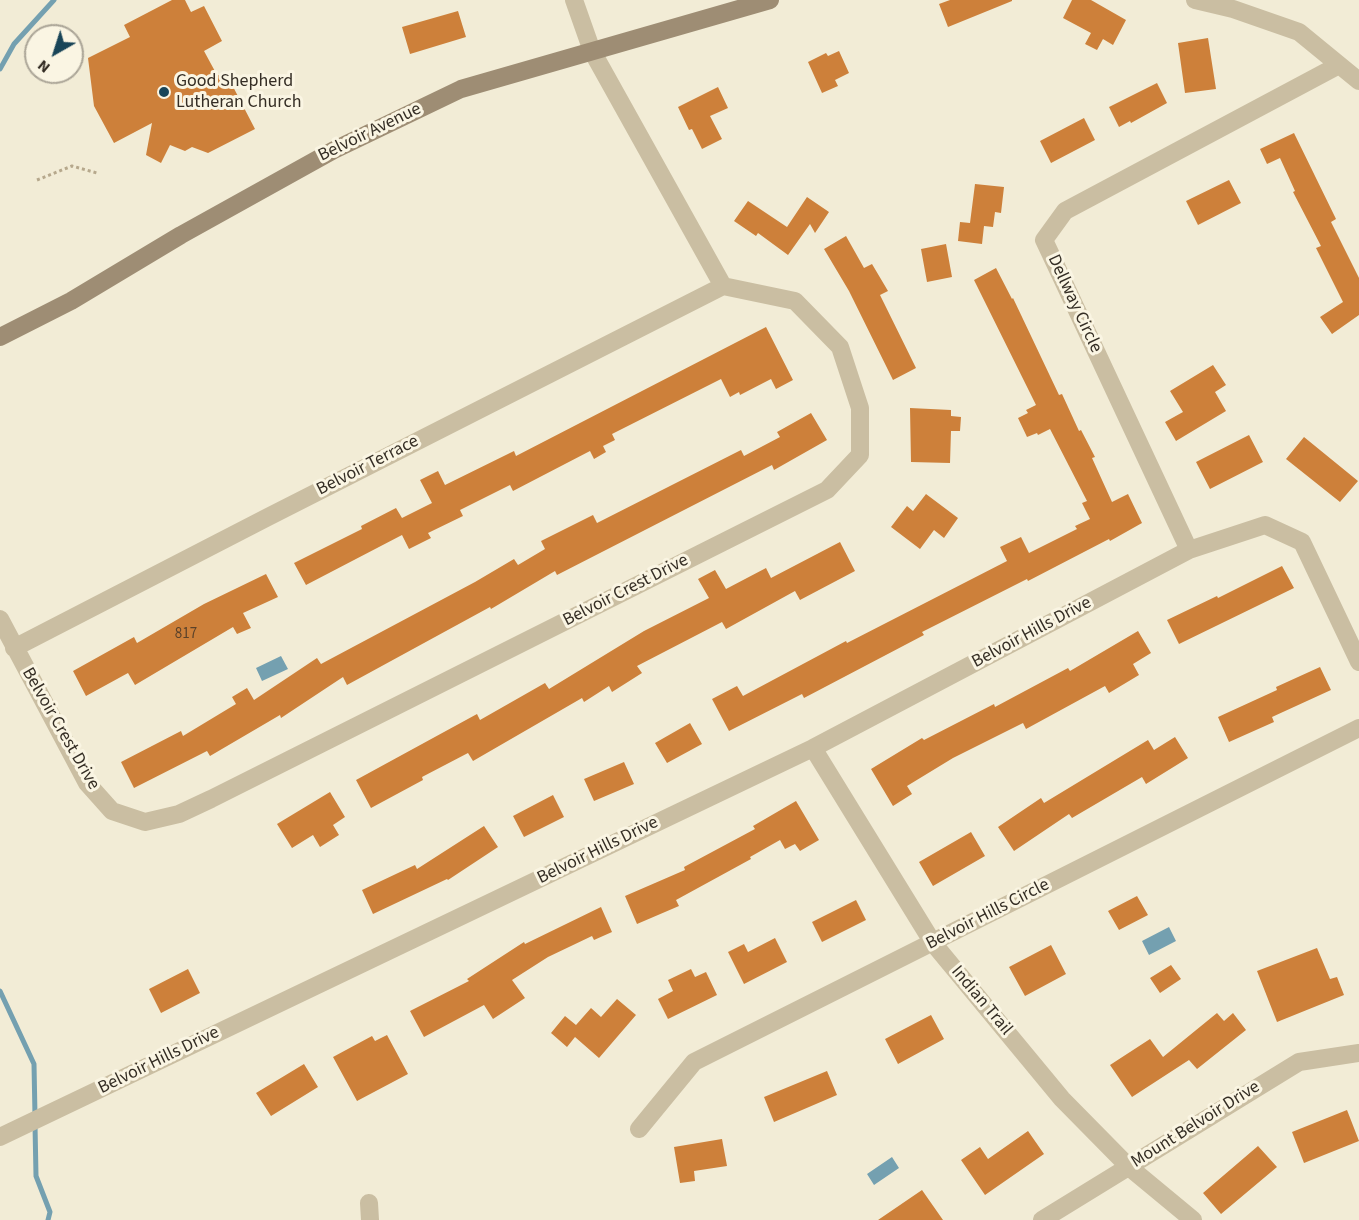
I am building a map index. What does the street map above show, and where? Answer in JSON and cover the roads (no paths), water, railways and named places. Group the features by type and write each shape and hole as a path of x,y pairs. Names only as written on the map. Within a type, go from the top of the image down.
{"street":[{"path":"574,0 592,51 723,286"},
{"path":"1195,0 1233,9 1299,32 1359,81"},
{"name":"Belvoir Avenue","path":"0,337 70,301 181,235 333,150 461,89 767,1"},
{"name":"Dellway Circle","path":"1189,550 1044,240 1065,211 1339,65"},
{"name":"Belvoir Crest Drive","path":"0,619 87,783 112,811 145,822 179,814 828,490 860,455 860,408 840,347 795,301 723,286"},
{"name":"Belvoir Terrace","path":"14,648 723,286"},
{"path":"1189,550 1265,525 1302,542 1359,662"},
{"name":"Belvoir Hills Drive","path":"0,1137 813,748 1189,550"},
{"name":"Belvoir Hills Circle","path":"639,1129 694,1062 1359,728"},
{"name":"Indian Trail","path":"813,748 933,943 1062,1099 1129,1167 1192,1220"},
{"name":"Mount Belvoir Drive","path":"1042,1220 1299,1062 1359,1053"}],"water":[{"path":"281,656 288,669 262,681 256,668"},
{"path":"1169,927 1176,941 1149,955 1142,941"},
{"path":"892,1157 899,1168 874,1185 867,1174"}],"waterway":[{"path":"0,69 14,44 54,0"},
{"path":"0,991 34,1064 35,1116"},
{"path":"35,1125 36,1176 50,1212 48,1220"}],"place":[{"name":"Good Shepherd Lutheran Church","path":"164,92"}]}
